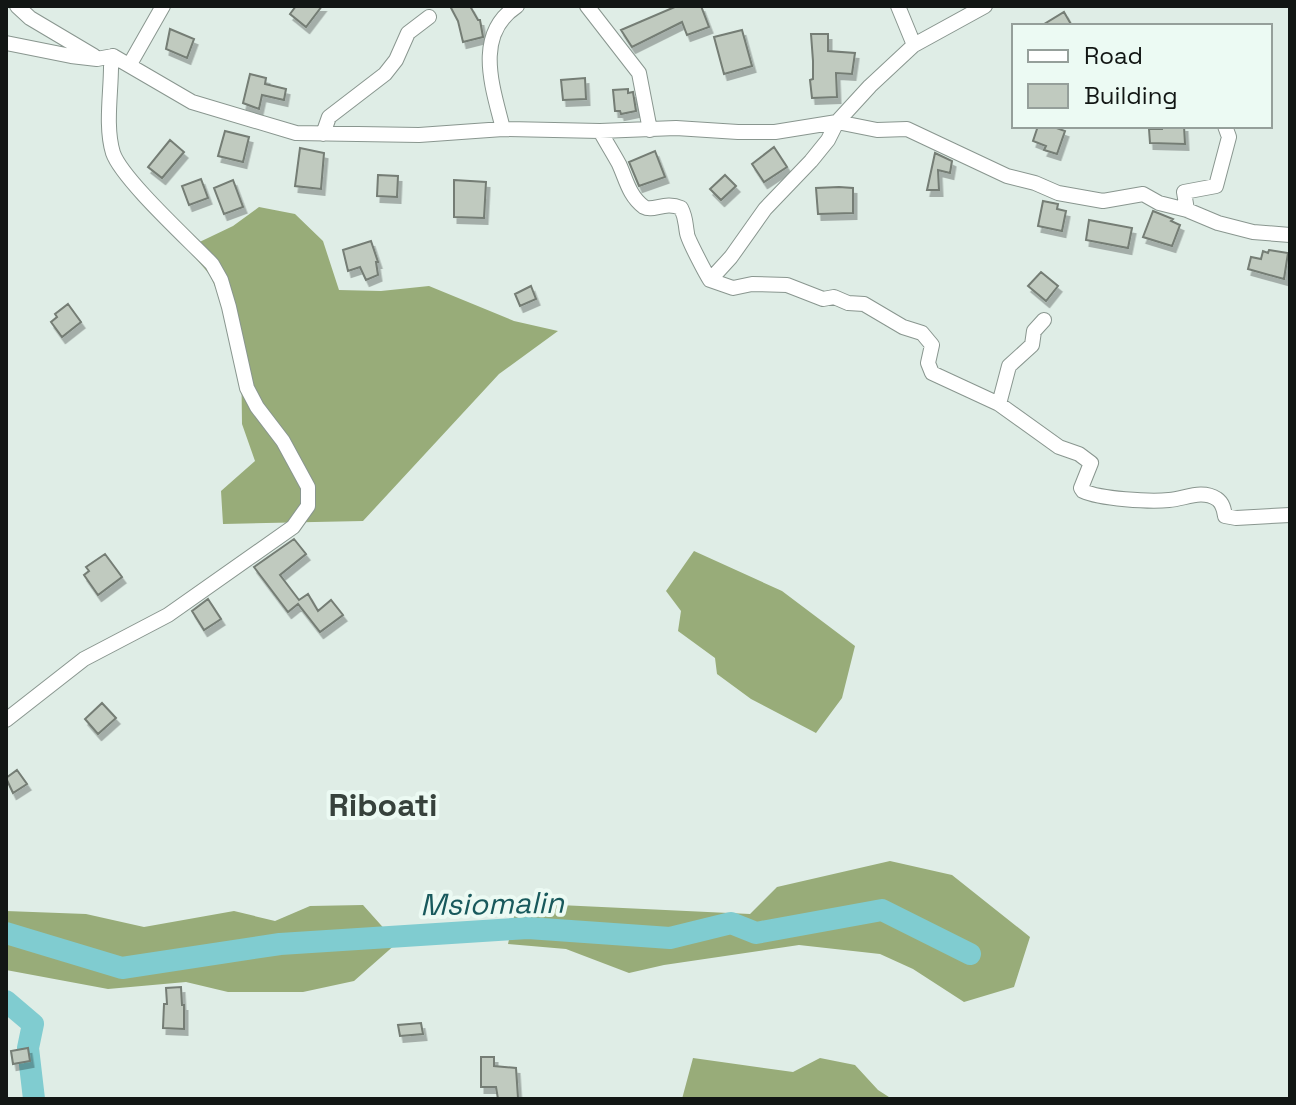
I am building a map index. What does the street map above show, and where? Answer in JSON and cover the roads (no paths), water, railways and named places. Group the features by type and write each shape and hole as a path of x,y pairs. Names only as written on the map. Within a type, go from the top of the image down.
{"street":[{"path":"17,6 30,18 85,48 97,59"},
{"path":"130,64 163,6"},
{"path":"503,129 487,63 505,14 517,6"},
{"path":"587,6 639,73 650,130"},
{"path":"898,6 914,45"},
{"path":"710,280 731,257 765,209 828,140 837,122 914,45 985,6"},
{"path":"323,134 329,117 385,74 396,60 408,33 429,17"},
{"path":"6,43 97,59 113,56 192,102 296,133 419,135 503,129 600,131 676,128 775,132 837,122 877,130 907,129 1007,176 1058,193 1103,201 1143,194 1159,203 1218,223 1253,232 1290,235"},
{"path":"6,720 84,659 168,615 293,527 308,506 308,487 283,441 257,407 247,388 221,280 212,264 126,174 114,154 111,136 113,56"},
{"path":"1187,210 1184,192 1216,186 1229,137 1226,128"},
{"path":"600,131 621,168 628,189 645,208 670,203 681,208 691,243 710,280 733,288 752,284 787,285 823,299 834,297 848,303 864,304 903,327 922,333 932,345 928,363 932,373 999,404 1059,447 1079,454 1091,463 1081,488 1093,496 1168,501 1204,495 1218,500 1225,516 1290,515"},
{"path":"999,404 1009,366 1032,345 1034,331 1044,320"}],"waterway":[{"name":"Msiomalin","path":"6,933 122,968 280,944 528,928 670,938 731,923 756,933 882,910 970,954"},
{"path":"6,1001 33,1024 28,1048 34,1099"}],"district":[{"name":"Riboati","path":"383,805"}]}
